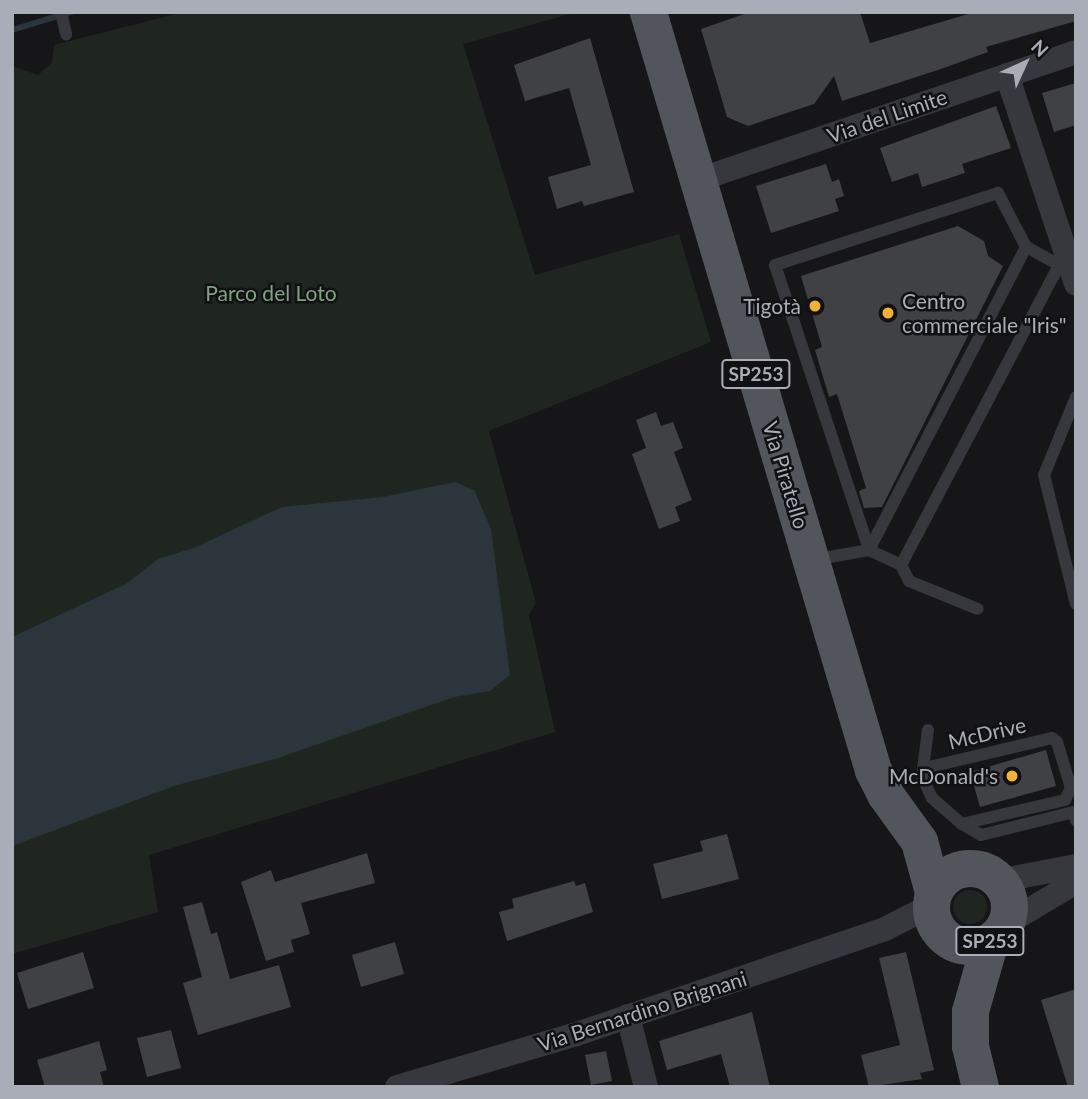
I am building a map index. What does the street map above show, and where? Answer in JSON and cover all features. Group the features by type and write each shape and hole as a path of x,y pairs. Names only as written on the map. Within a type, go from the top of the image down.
{"main road":[{"name":"Via Piratello","path":"651,13 698,180 864,736 885,794 919,841 929,863 953,1046 962,1087"},
{"name":"Via Piratello","path":"864,736 903,804 986,874"},
{"path":"937,916 950,873 986,874"},
{"name":"SP253","path":"980,1087 970,1046 970,1011 1009,902 986,874"},
{"name":"SP253","path":"937,916 968,946 997,933"}],"street":[{"name":"Via del Limite","path":"698,180 1076,52"},
{"path":"1007,75 1068,271"},
{"path":"986,874 1076,866"},
{"path":"997,933 1076,882"},
{"name":"Via Bernardino Brignani","path":"397,1087 432,1082 885,929 937,916"},
{"path":"628,1017 646,1087"}],"lane":[{"path":"869,550 775,265 998,192 1026,247 1068,271 901,565"},
{"path":"869,550 1026,247"},
{"path":"1076,397 1044,475 1076,604"},
{"path":"811,561 869,550 901,565 909,581 978,609"},
{"path":"928,730 922,776 932,799 962,824 981,835 1075,815"},
{"name":"McDrive","path":"925,768 1052,738 1057,742 1071,788 1065,800 962,824"}],"green space":[{"name":"Parco del Loto","path":"184,12 577,12 463,44 535,275 679,234 711,342 489,431 536,603 529,615 555,732 149,855 158,912 12,954 12,66 38,75 52,63 54,45"},
{"path":"970,890 982,895 987,907 982,919 970,924 958,919 953,907 958,895"}],"shaded area":[{"path":"455,482 474,490 491,529 510,675 490,691 454,697 275,759 174,786 12,846 12,637 126,584 158,559 196,547 282,507 383,497"}],"building":[{"path":"750,12 860,12 870,43 975,12 1076,12 1076,21 986,47 988,52 842,101 834,76 814,104 748,126 727,117 701,29"},
{"path":"590,38 634,192 584,206 582,201 557,209 548,177 591,165 569,88 525,101 514,65"},
{"path":"1076,83 1076,125 1054,132 1042,93"},
{"path":"996,106 1011,148 962,164 965,173 922,187 918,173 892,182 880,148"},
{"path":"826,164 832,182 839,179 844,196 835,199 839,211 771,233 756,186"},
{"path":"958,226 984,241 988,256 1003,266 882,507 864,508 859,491 866,488 837,394 829,397 815,350 822,347 801,276"},
{"path":"656,412 661,426 673,422 683,448 674,452 692,500 675,507 680,521 659,529 632,454 646,448 636,420"},
{"name":"McDonald's","path":"1046,750 1056,786 980,807 970,772"},
{"path":"727,834 739,879 662,899 653,864 703,851 700,841"},
{"path":"367,853 375,883 301,903 310,934 291,940 294,952 266,961 241,882 271,870 275,882"},
{"path":"574,881 576,886 585,883 593,912 507,941 499,912 514,908 512,899"},
{"path":"202,902 211,934 217,932 230,979 279,965 291,1007 198,1035 183,983 202,977 183,907"},
{"path":"395,942 404,974 361,987 352,955"},
{"path":"83,952 94,988 28,1009 17,973"},
{"path":"906,952 934,1070 920,1073 922,1079 869,1087 861,1055 900,1045 879,958"},
{"path":"1076,989 1076,1087 1068,1087 1041,1000"},
{"path":"752,1012 770,1087 730,1087 721,1054 667,1070 659,1041"},
{"path":"171,1030 181,1068 147,1077 137,1038"},
{"path":"99,1041 107,1070 100,1072 104,1087 45,1087 37,1060"},
{"path":"606,1051 612,1081 591,1085 585,1055"}],"waterway":[{"path":"12,30 71,12"}],"place":[{"name":"Tigotà","path":"815,306"},
{"name":"Centro commerciale \"Iris\"","path":"888,313"},
{"name":"McDonald's","path":"1012,776"}]}
